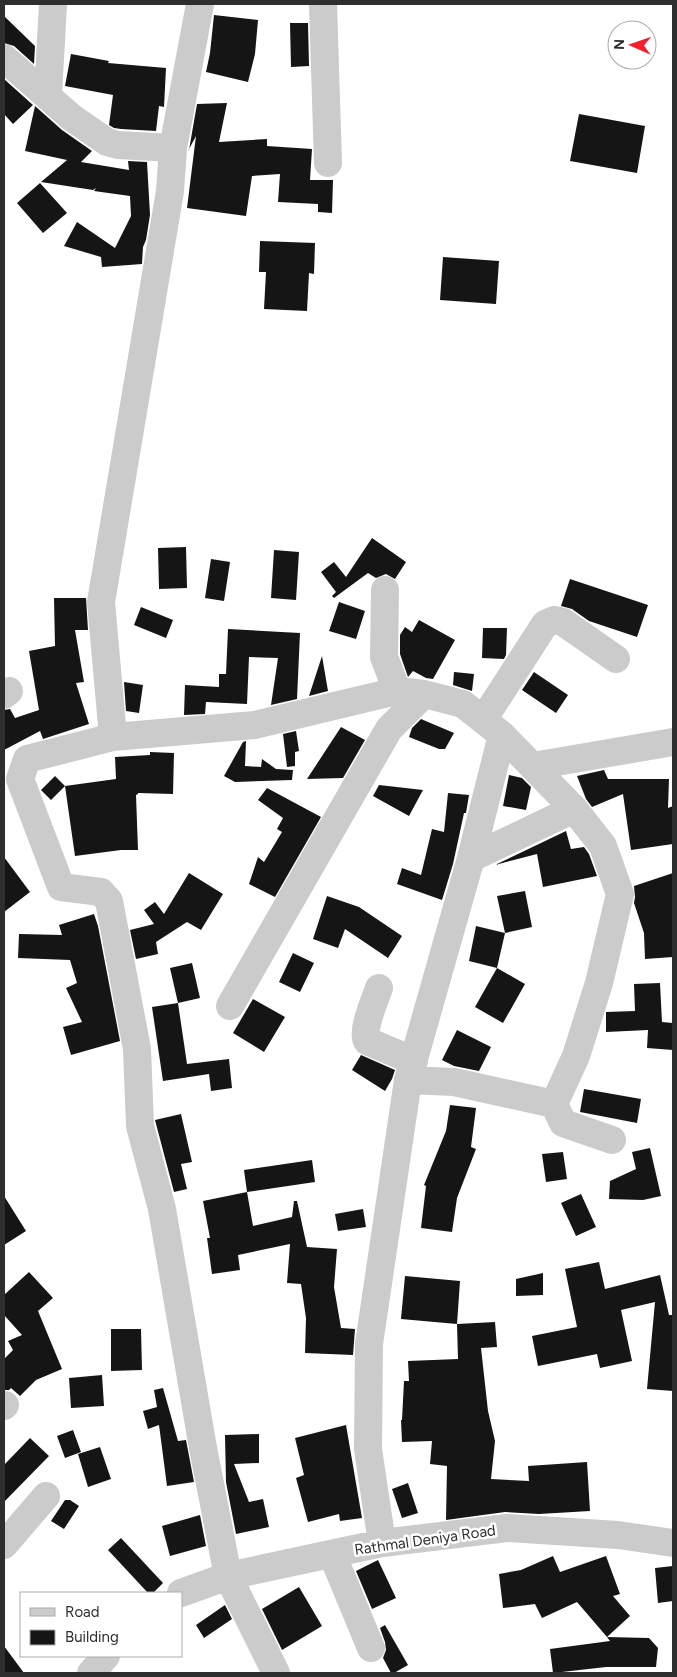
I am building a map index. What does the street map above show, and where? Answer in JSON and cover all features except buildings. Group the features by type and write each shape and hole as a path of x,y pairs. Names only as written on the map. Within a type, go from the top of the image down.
{"street":[{"path":"48,95 52,4"},
{"path":"113,737 101,602 170,191 173,148 200,4"},
{"path":"323,4 328,163"},
{"path":"4,58 71,117 106,142 118,145 173,148"},
{"path":"385,590 384,657 397,691"},
{"path":"382,1543 368,1449 369,1344 411,1070 471,858 493,728 545,624 554,620 563,622 616,659"},
{"path":"276,1673 228,1576 201,1438 162,1209 140,1126 137,1049 109,901 101,892 61,886 20,779 27,759 113,737 255,725 397,691 424,694 463,704 493,728 574,809 603,846 620,894 593,1001 576,1056 554,1104"},
{"path":"230,1006 388,729 424,694"},
{"path":"533,766 673,742"},
{"path":"471,858 574,809"},
{"path":"379,988 365,1030 367,1041 411,1070 454,1082 554,1104"},
{"path":"554,1104 563,1122 612,1140"},
{"path":"4,1545 46,1496"},
{"name":"Rathmal Deniya Road","path":"182,1593 228,1576 382,1543 507,1528 618,1535 673,1543"},
{"path":"332,1554 371,1648"},
{"path":"91,1673 105,1657"}]}
